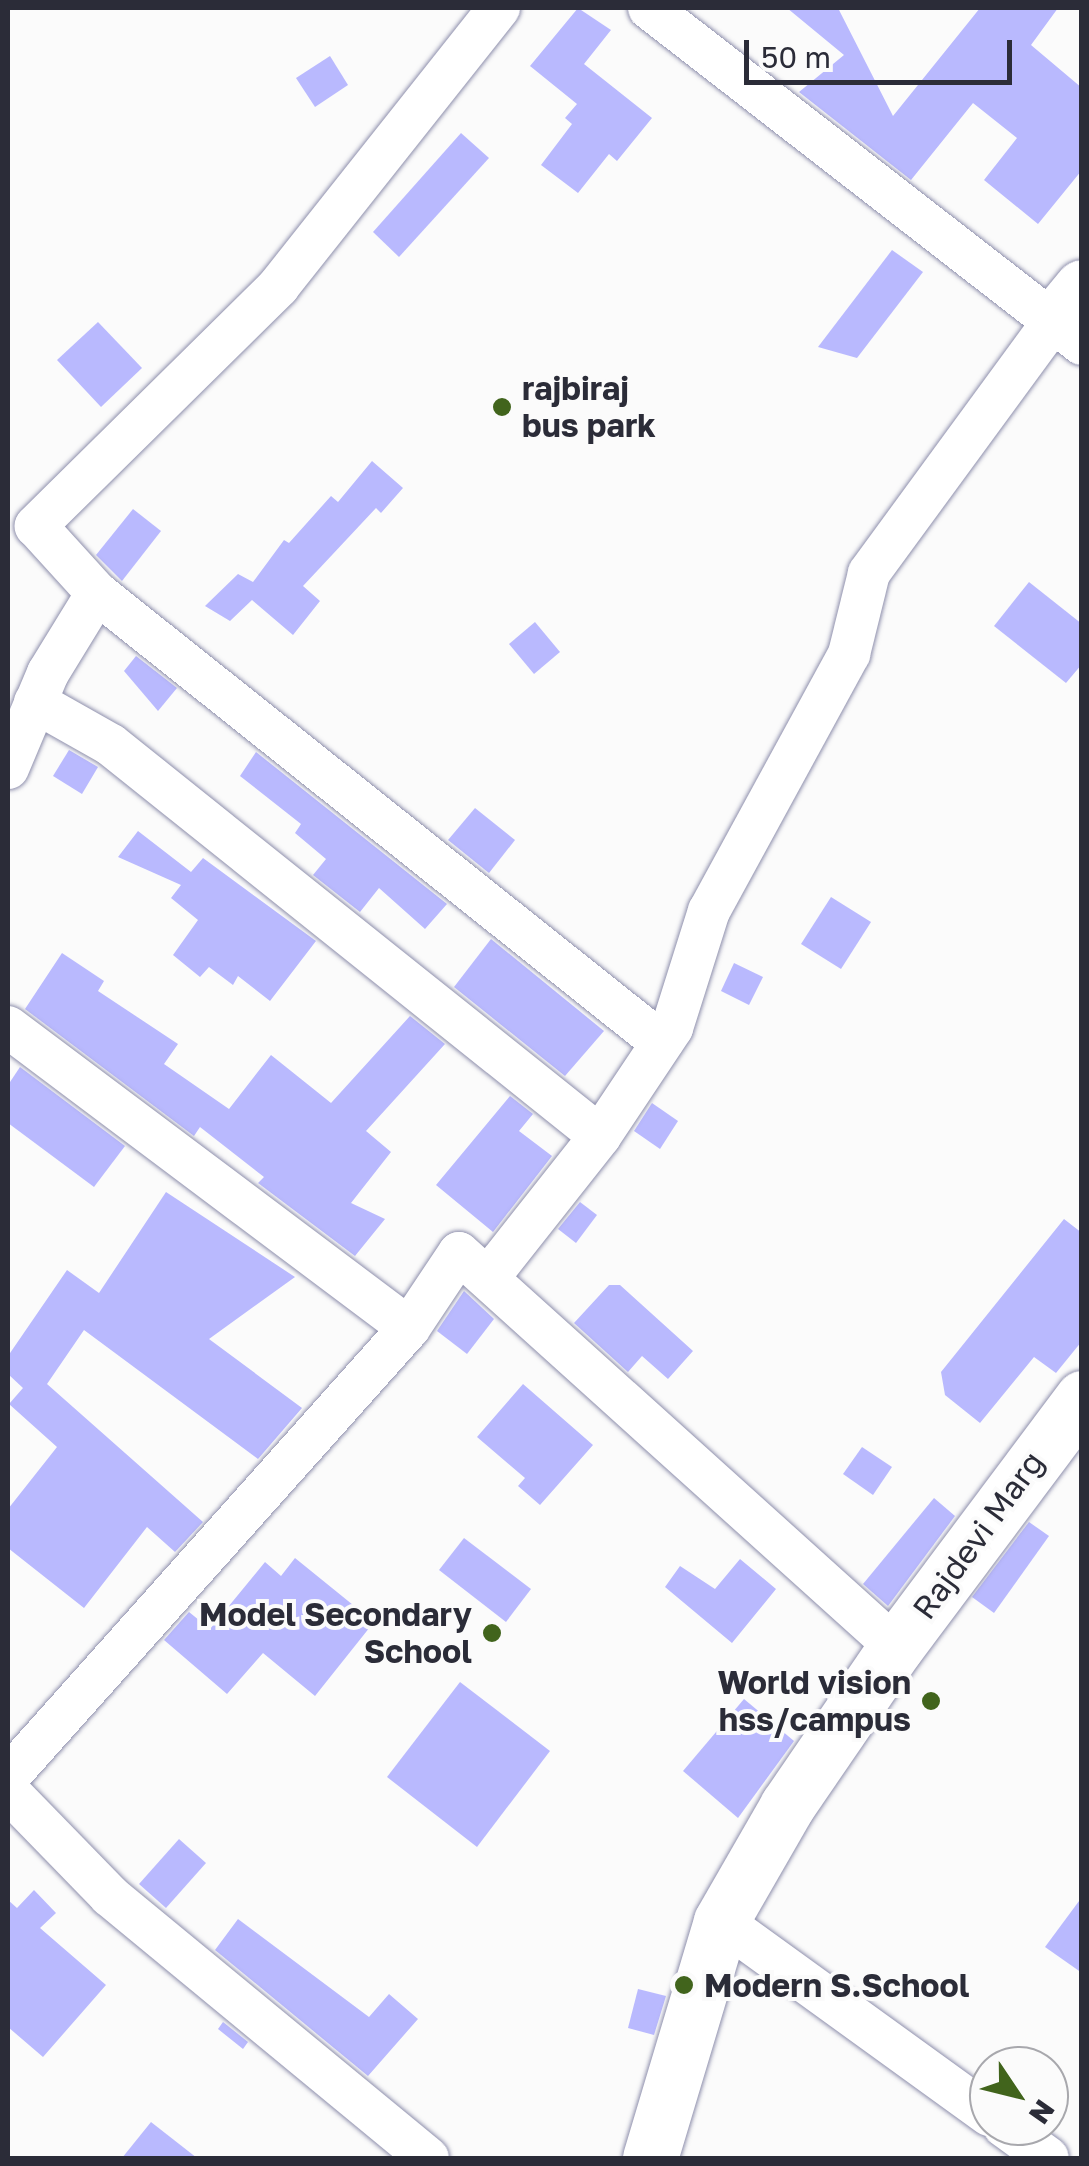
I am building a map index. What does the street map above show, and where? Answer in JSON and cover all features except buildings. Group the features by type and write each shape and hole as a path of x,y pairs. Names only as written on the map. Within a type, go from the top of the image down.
{"main road":[{"name":"Rajdevi Marg","path":"650,2158 721,1921 787,1806 896,1647 1082,1398"}],"street":[{"path":"498,8 279,286 36,526 97,593 662,1043"},
{"path":"488,1278 600,1136 662,1043 708,911 848,654 869,573 1072,318 649,8"},
{"path":"8,768 36,702 97,593"},
{"path":"36,702 112,745 600,1136"},
{"path":"8,1027 409,1328"},
{"path":"8,1778 409,1328 459,1253 896,1647"},
{"path":"8,1791 110,1896 428,2158"},
{"path":"721,1921 969,2101"}],"place":[{"name":"rajbiraj bus park","path":"502,407"},
{"name":"Model Secondary School","path":"492,1633"},
{"name":"World vision hss/campus","path":"931,1701"},
{"name":"Modern S.School","path":"684,1985"}]}
